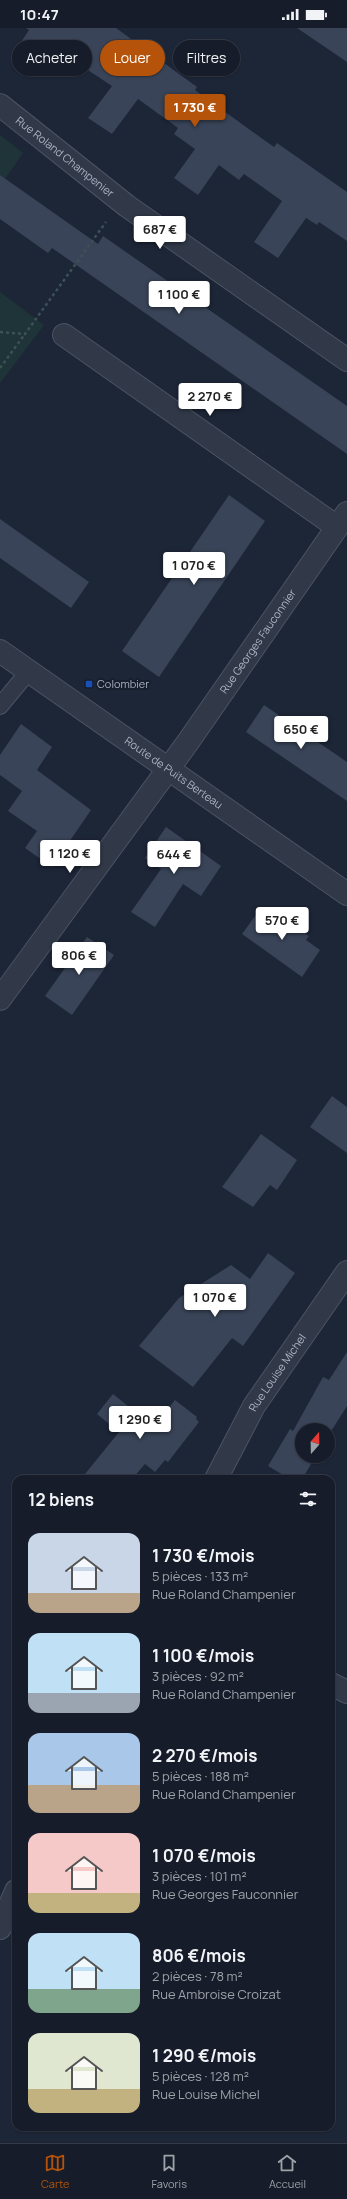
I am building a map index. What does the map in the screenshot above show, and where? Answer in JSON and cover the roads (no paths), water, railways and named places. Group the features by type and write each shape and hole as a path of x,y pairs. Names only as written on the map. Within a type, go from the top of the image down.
{"street":[{"name":"Rue Roland Champenier","path":"0,105 127,206 347,360"},
{"path":"64,335 342,520"},
{"name":"Rue Georges Fauconnier","path":"0,999 168,769 342,520"},
{"name":"Route de Puits Berteau","path":"0,651 347,894"},
{"name":"Rue Louise Michel","path":"218,1475 254,1406 347,1272"},
{"path":"335,1686 347,1692"},
{"path":"0,1928 12,1900"}],"lane":[{"path":"0,706 29,671"}],"place":[{"name":"Colombier","path":"89,684"}]}
